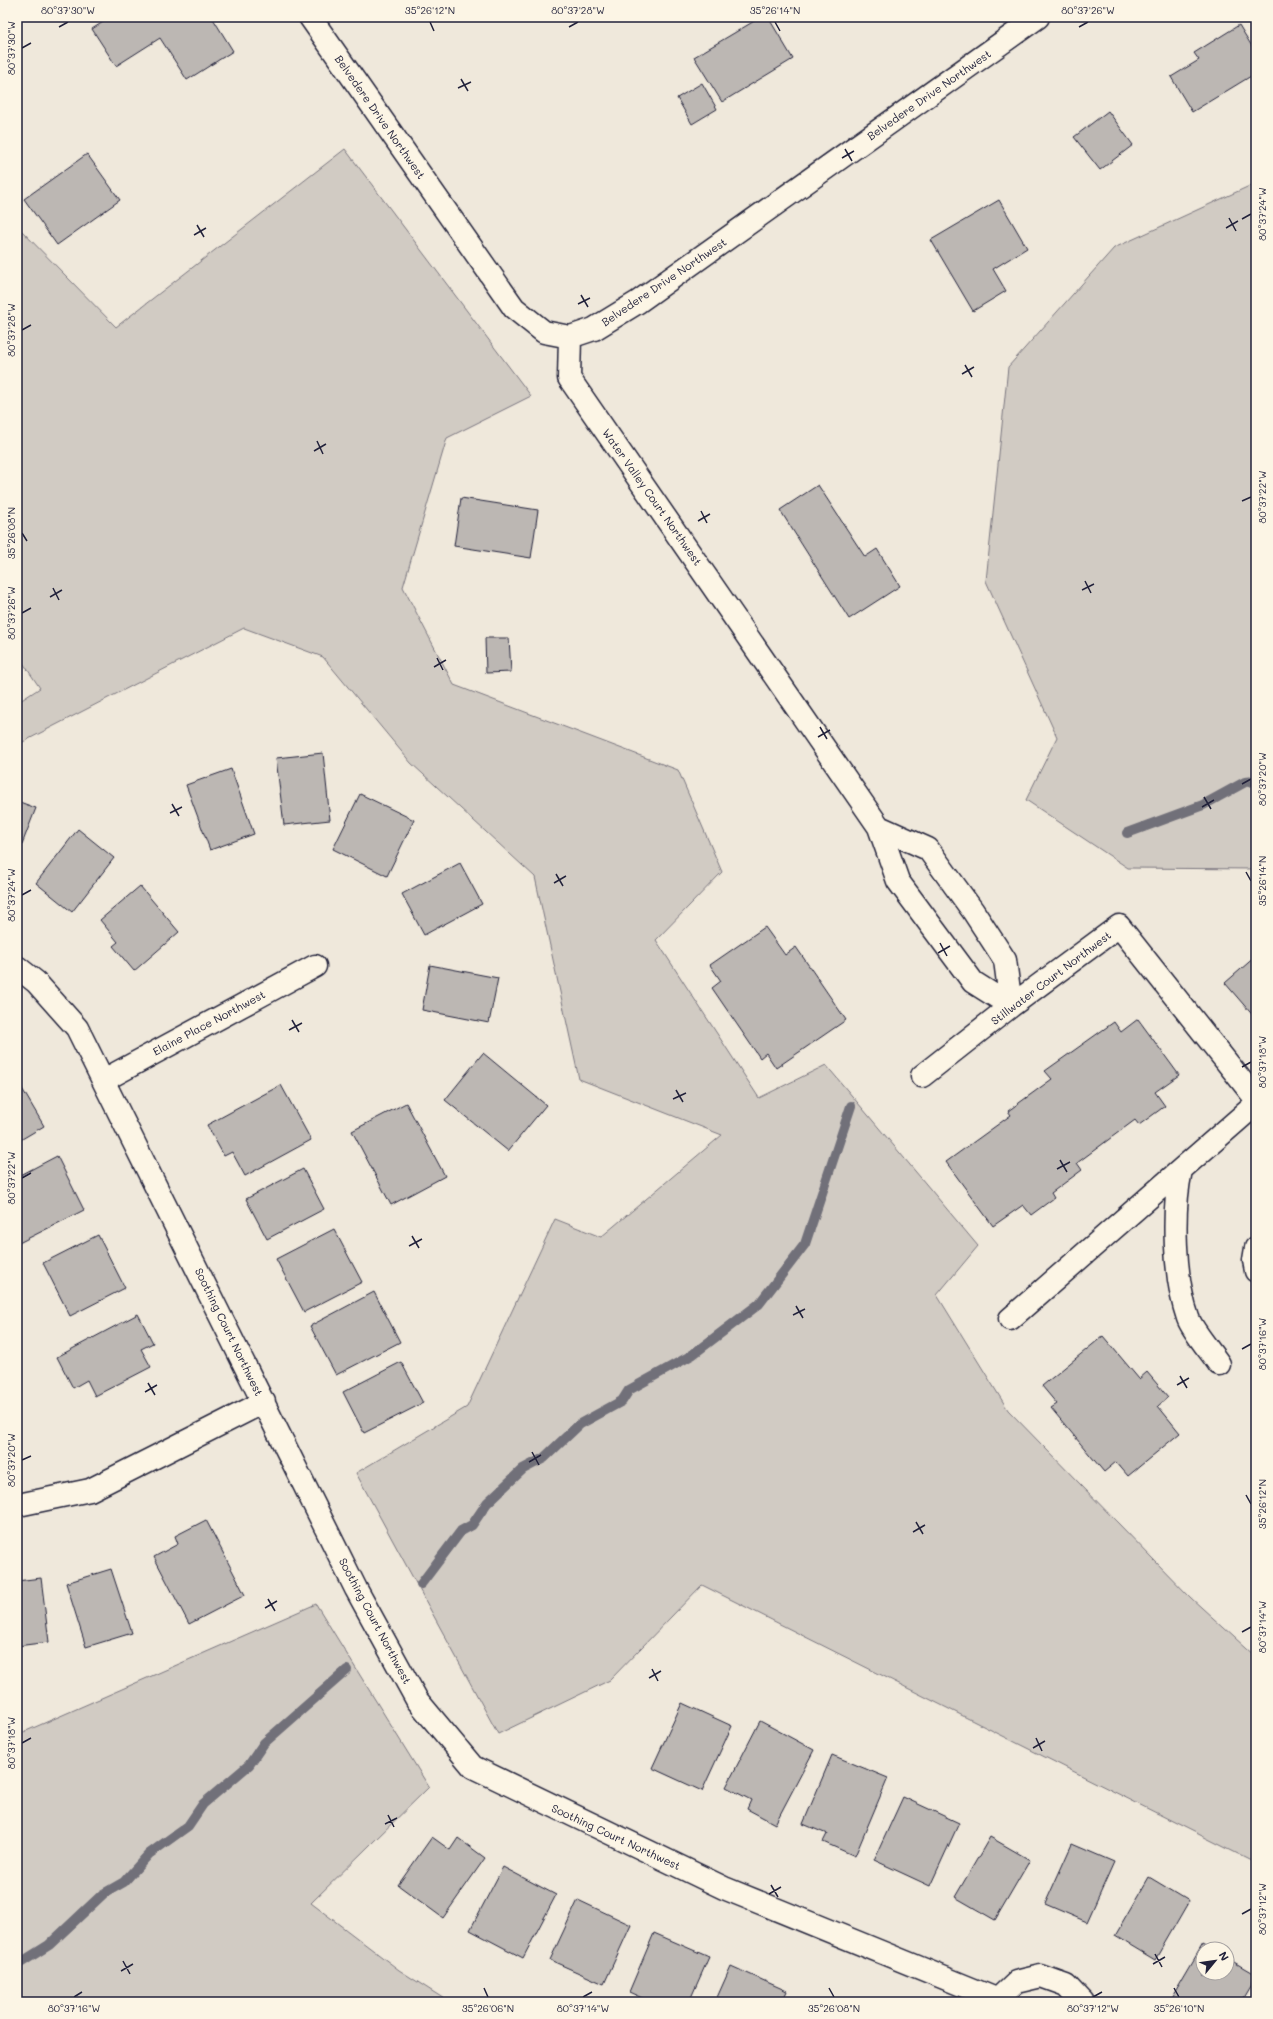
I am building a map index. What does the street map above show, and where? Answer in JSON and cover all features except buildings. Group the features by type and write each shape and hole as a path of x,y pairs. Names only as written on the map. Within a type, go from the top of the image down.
{"street":[{"name":"Belvedere Drive Northwest","path":"310,17 514,308 544,332 570,337 594,329 638,302 1038,17"},
{"name":"Water Valley Court Northwest","path":"570,337 569,378 879,827 898,881 973,982 1011,1006"},
{"path":"879,827 928,849 960,892 1005,960 1011,1006"},
{"name":"Stillwater Court Northwest","path":"922,1076 1011,1006 1119,926 1256,1099"},
{"name":"Elaine Place Northwest","path":"104,1080 315,966"},
{"name":"Soothing Court Northwest","path":"17,967 36,982 78,1028 356,1590 418,1700 473,1767 724,1888 996,2001 1016,1982 1041,1976 1066,1985 1082,2002"},
{"path":"1010,1319 1256,1104"},
{"path":"1181,1170 1176,1193 1175,1227 1179,1276 1188,1319 1219,1364"},
{"path":"1256,1248 1254,1260 1256,1271"},
{"path":"17,1504 90,1490 264,1402"}],"shaded area":[{"path":"345,149 531,396 447,438 403,587 454,685 678,770 722,872 656,940 759,1098 826,1065 978,1246 937,1295 1008,1410 1191,1598 1256,1657 1256,1863 702,1585 610,1680 498,1734 356,1473 467,1407 555,1219 601,1237 722,1135 579,1079 535,877 411,763 323,657 244,628 17,745 17,703 40,688 17,654 17,226 116,327"},
{"path":"1256,183 1256,869 1128,868 1026,800 1057,737 986,581 1008,367 1114,248"},
{"path":"316,1604 429,1787 311,1903 399,1970 449,2002 17,2002 17,1735"}],"waterway":[{"path":"1127,833 1203,805 1245,782 1256,781"},
{"path":"421,1584 461,1531 472,1525 487,1503 523,1469 544,1458 580,1424 622,1401 629,1390 692,1355 759,1304 805,1244 851,1106"},
{"path":"17,1965 49,1945 103,1894 124,1882 149,1854 188,1826 203,1804 249,1765 264,1743 347,1670"}]}
